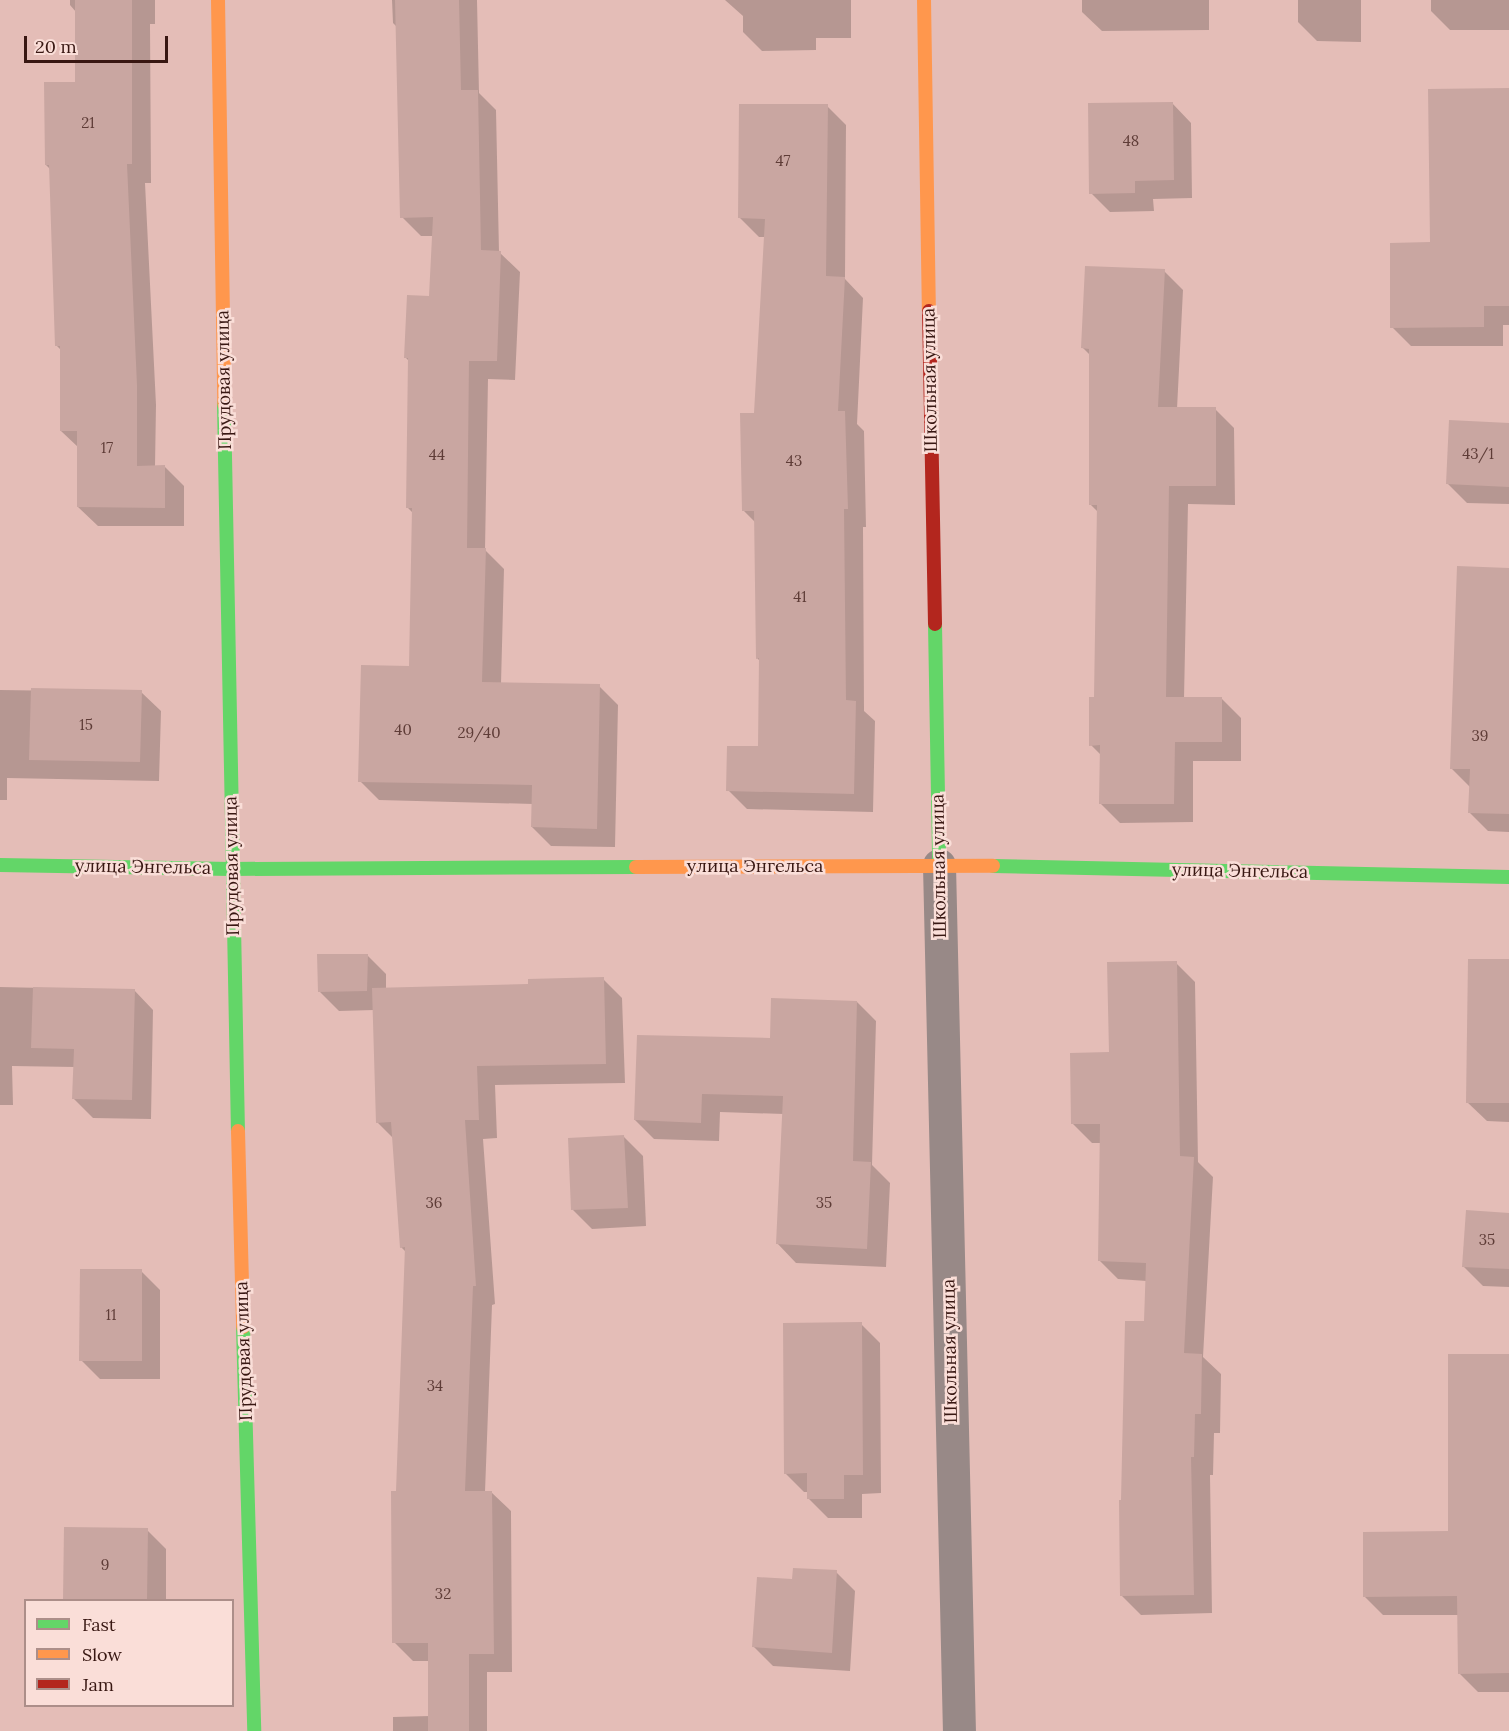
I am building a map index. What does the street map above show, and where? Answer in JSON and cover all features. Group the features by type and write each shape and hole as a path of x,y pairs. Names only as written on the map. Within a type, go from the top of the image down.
{"street":[{"name":"Прудовая улица","path":"218,0 231,869 254,1731"},
{"name":"Школьная улица","path":"924,0 939,865 959,1731"},
{"name":"улица Энгельса","path":"0,865 231,869 939,865 1509,877"}],"building":[{"path":"75,0 132,0 132,164 127,164 137,385 137,466 165,465 165,508 77,507 77,431 60,431 60,346 55,346 49,165 45,165 44,82 75,82"},
{"path":"395,0 459,0 461,90 478,90 481,250 501,251 497,361 469,361 467,548 486,548 482,682 600,684 597,829 531,827 532,785 358,782 361,665 409,666 412,508 406,508 408,358 404,358 407,295 429,296 433,217 400,218"},
{"path":"1509,88 1509,306 1484,306 1484,327 1390,328 1390,243 1430,242 1428,89"},
{"path":"1173,102 1174,180 1135,181 1135,193 1089,194 1088,103"},
{"path":"739,104 828,104 826,276 845,277 838,411 845,411 848,509 844,509 846,700 856,701 854,794 726,791 727,746 758,746 759,658 756,659 754,511 742,511 740,413 754,413 765,219 738,218"},
{"path":"1085,266 1165,269 1158,407 1216,407 1216,486 1169,486 1166,697 1222,697 1222,742 1175,742 1174,804 1099,804 1100,745 1089,746 1089,697 1094,697 1097,505 1089,505 1089,349 1081,348"},
{"path":"1449,420 1509,423 1509,487 1446,484"},
{"path":"1457,566 1509,568 1509,814 1468,813 1470,769 1450,769"},
{"path":"31,688 142,690 140,762 29,760"},
{"path":"317,954 368,954 367,991 318,992"},
{"path":"1468,959 1509,959 1509,1103 1466,1103"},
{"path":"1177,961 1180,1156 1194,1157 1184,1353 1202,1354 1201,1414 1195,1414 1194,1457 1191,1457 1194,1595 1120,1596 1119,1500 1121,1500 1125,1321 1144,1321 1146,1263 1098,1261 1100,1124 1071,1124 1070,1053 1109,1052 1107,962"},
{"path":"604,977 606,1064 477,1066 479,1120 465,1120 476,1286 473,1286 465,1491 492,1491 494,1654 469,1654 469,1731 428,1731 428,1643 392,1643 391,1491 396,1491 405,1247 400,1248 391,1122 376,1123 372,988 528,984 528,979"},
{"path":"33,987 135,989 132,1100 72,1099 74,1049 31,1048"},
{"path":"771,998 857,1001 853,1161 871,1162 867,1249 776,1244 783,1096 702,1094 701,1123 634,1120 637,1035 770,1038"},
{"path":"624,1135 628,1208 571,1210 568,1138"},
{"path":"1466,1210 1509,1213 1509,1269 1462,1267"},
{"path":"80,1269 142,1269 142,1361 79,1361"},
{"path":"862,1322 863,1475 844,1475 844,1499 807,1499 807,1473 784,1474 783,1323"},
{"path":"1448,1354 1509,1354 1509,1673 1458,1674 1457,1596 1363,1597 1363,1532 1448,1531"},
{"path":"64,1527 148,1528 147,1599 63,1599"},
{"path":"793,1568 837,1570 832,1653 752,1647 757,1577 792,1579"}],"traffic: fast":[{"path":"224,404 238,1131"},
{"path":"935,624 939,865"},
{"path":"0,865 231,869 636,867"},
{"path":"993,866 1509,877"},
{"path":"243,1327 254,1731"}],"traffic: slow":[{"path":"218,0 224,404"},
{"path":"924,0 929,311"},
{"path":"636,867 993,866"},
{"path":"238,1131 243,1327"}],"traffic: jam":[{"path":"929,311 935,624"}]}
